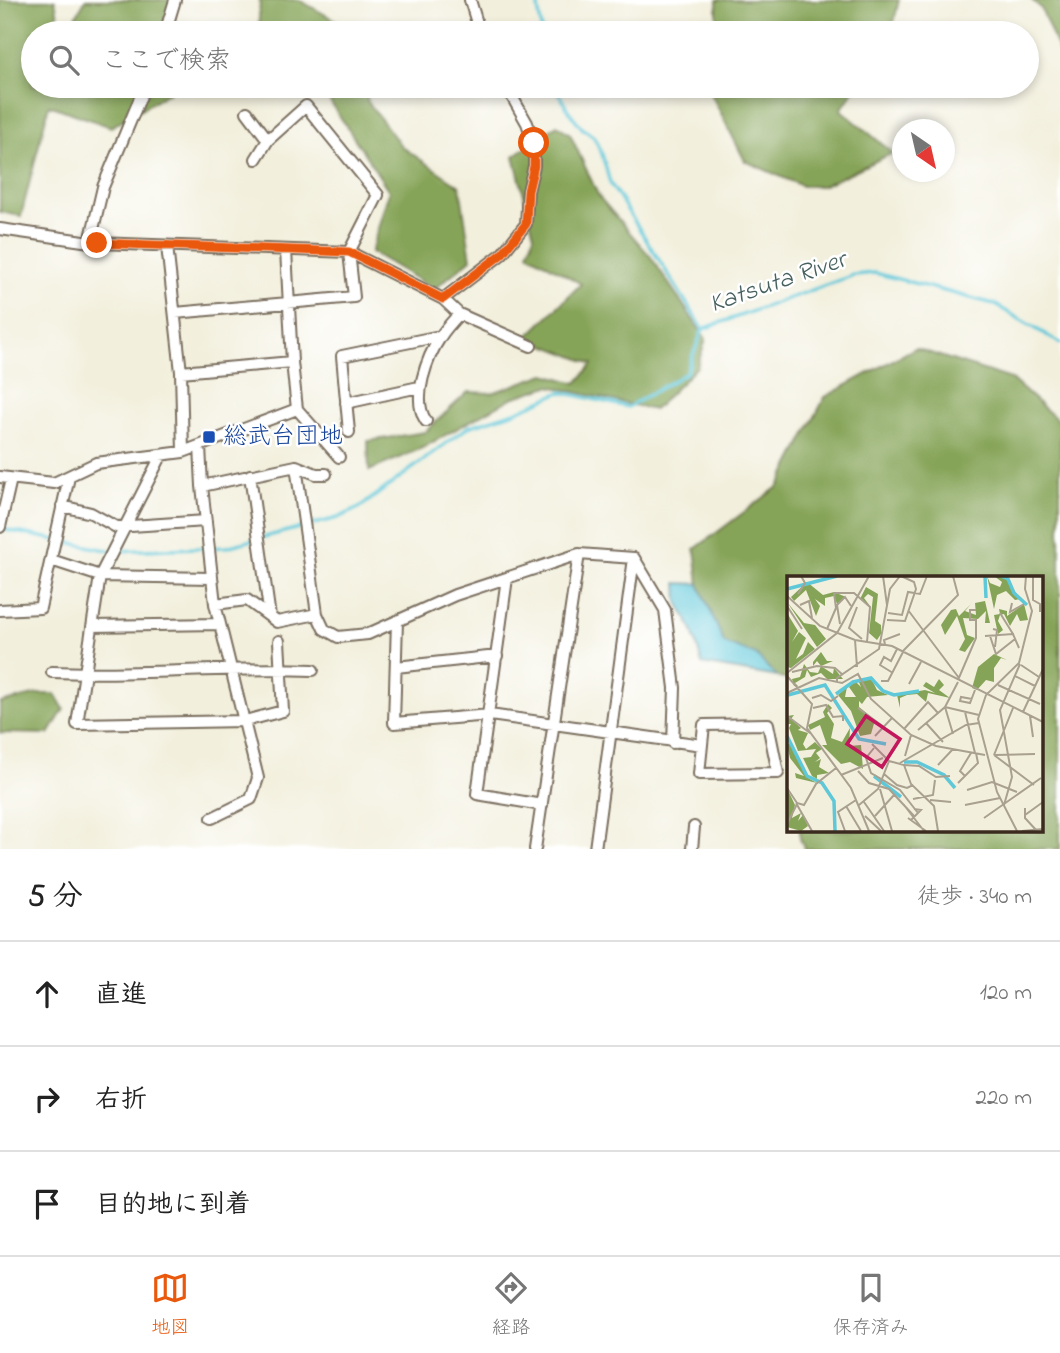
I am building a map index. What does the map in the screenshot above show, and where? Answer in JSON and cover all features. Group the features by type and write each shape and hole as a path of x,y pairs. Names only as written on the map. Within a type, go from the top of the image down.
{"street":[{"path":"169,21 175,0"},
{"path":"470,0 476,21"},
{"path":"90,242 103,187 140,98"},
{"path":"443,299 502,254 526,224 528,191 534,166 534,143 527,123 513,98"},
{"path":"175,313 354,297 349,252 377,195 306,106 268,140 256,159"},
{"path":"247,112 268,140"},
{"path":"0,229 90,242 349,252 443,299 459,314 531,346"},
{"path":"167,246 181,372 183,452"},
{"path":"286,250 297,409 339,457"},
{"path":"426,421 421,414 419,387 440,336 459,314"},
{"path":"349,432 342,356 440,336"},
{"path":"181,372 292,362"},
{"path":"346,402 419,387"},
{"path":"0,527 5,478 54,483 96,463 183,452 297,409"},
{"path":"200,446 215,604 258,778 251,799 212,818"},
{"path":"161,456 100,576 77,724 245,721 283,711 279,641"},
{"path":"202,486 296,466 316,474 326,474"},
{"path":"296,466 317,614 324,629 338,637 368,634 455,595 579,554 634,558"},
{"path":"250,475 270,617"},
{"path":"0,610 40,608 69,478"},
{"path":"62,506 91,513 116,527 206,521"},
{"path":"535,849 579,554"},
{"path":"595,849 634,558"},
{"path":"634,558 666,610 676,688 673,743"},
{"path":"51,560 100,576 211,578"},
{"path":"507,578 477,794 542,805"},
{"path":"215,604 247,600 278,622 317,614"},
{"path":"397,621 394,723 489,715 702,745"},
{"path":"93,626 219,624"},
{"path":"396,667 497,656"},
{"path":"52,672 83,674 231,668 313,670"},
{"path":"768,724 778,773 699,774 702,745 704,725 768,724"},
{"path":"692,849 694,827"}],"green space":[{"path":"0,0 55,0 59,21 21,21 21,98 160,98 111,127 49,105 21,216 0,212"},
{"path":"85,0 172,0 175,21 74,21"},
{"path":"260,0 299,0 337,21 259,21"},
{"path":"717,0 899,0 894,21 717,21"},
{"path":"1032,0 1060,0 1060,55 1041,8"},
{"path":"328,98 367,98 402,147 460,186 471,259 434,289 371,252 389,191"},
{"path":"713,98 849,98 841,110 892,152 822,186 802,186 745,161"},
{"path":"557,125 570,134 599,197 651,257 706,339 697,367 654,410 549,386 512,398 422,448 369,471 368,441 425,432 468,392 492,393 545,374 577,383 593,364 526,338 581,284 528,253 534,235 514,156"},
{"path":"915,348 1011,379 1060,422 1060,849 805,849 800,832 1042,832 1042,576 787,576 787,680 777,677 756,655 724,643 699,584 695,549 779,486 825,397"},
{"path":"38,694 55,694 64,709 49,734 0,733 0,703"}],"water":[{"path":"677,583 699,584 724,643 756,655 777,677 702,664 693,631 678,602"}],"waterway":[{"path":"537,0 540,21"},
{"path":"562,98 582,128 594,137 610,183 703,329"},
{"name":"Katsuta River","path":"703,329 854,275 875,273 994,304 1060,343"},
{"path":"1,529 112,551 226,547 338,518 359,508 468,427 515,412 561,392 628,407 686,373 703,329"}],"place":[{"name":"総武台団地","path":"209,437"}],"route":[{"path":"97,243 349,252 443,299 502,254 526,224 528,191 534,166 534,143"}]}
